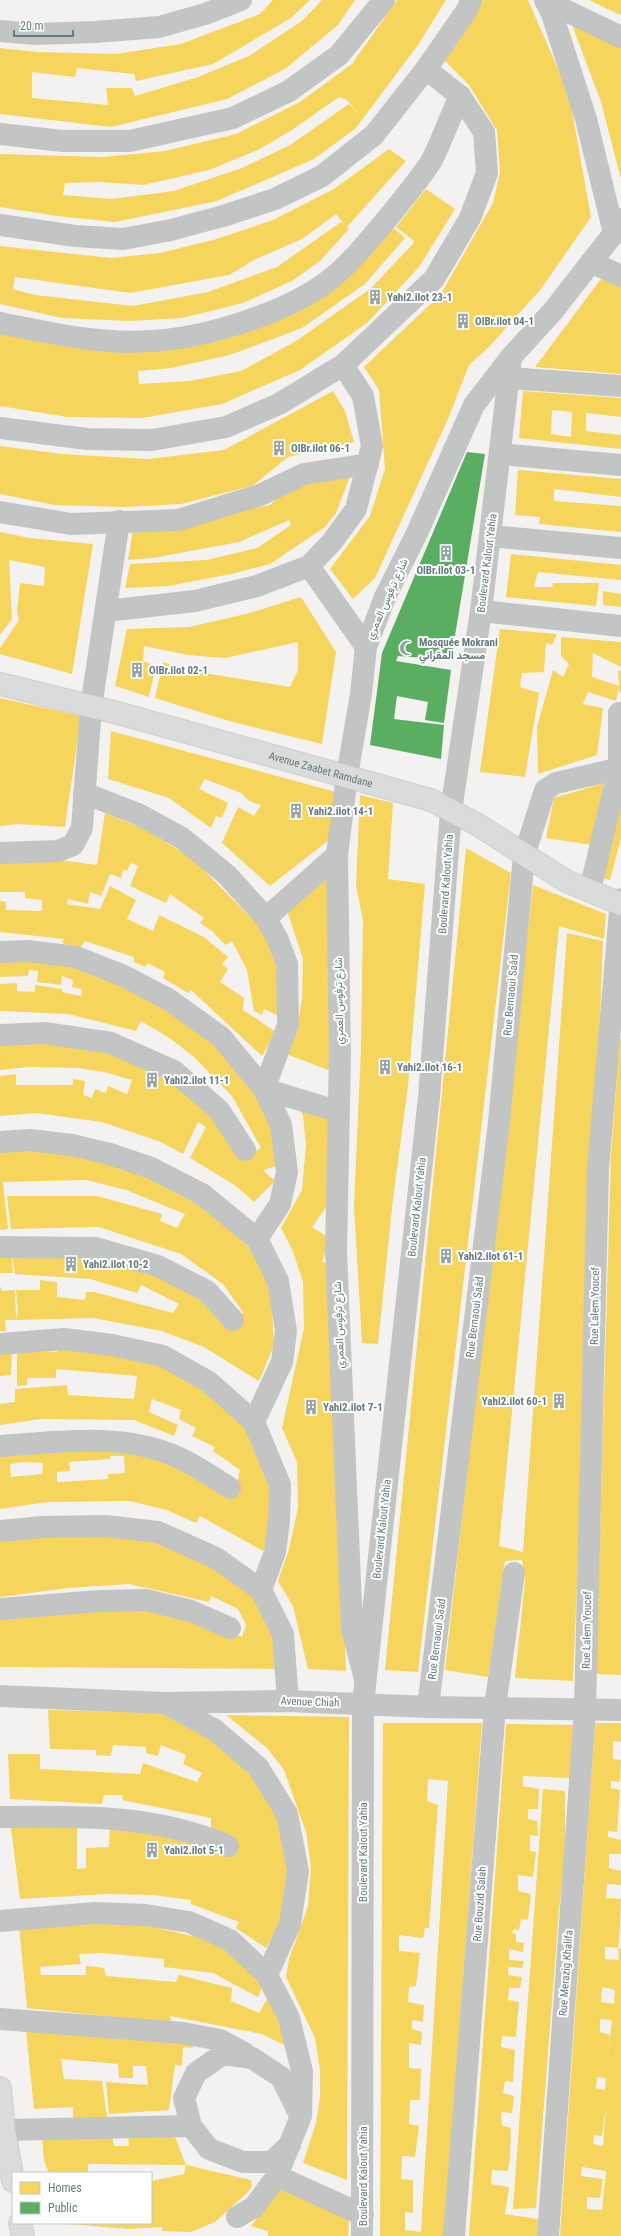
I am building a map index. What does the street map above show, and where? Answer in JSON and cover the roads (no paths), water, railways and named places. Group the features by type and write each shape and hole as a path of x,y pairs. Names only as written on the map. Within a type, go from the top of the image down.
{"main road":[{"name":"Avenue Zaabet Ramdane","path":"0,684 91,707 431,800 566,881 621,902"},
{"path":"0,2088 8,2178"},
{"path":"20,2224 23,2236"}],"street":[{"path":"0,31 43,34 159,27 205,14 241,0"},
{"path":"0,134 62,141 130,141 233,118 289,91 339,55 384,0"},
{"path":"0,225 75,236 123,239 171,230 223,216 275,199 322,176 374,135 426,68 467,10 471,0"},
{"path":"545,1 621,37"},
{"path":"545,1 552,14 586,119 618,226 510,367 621,386"},
{"path":"0,428 87,439 152,440 226,427 279,404 343,365 434,279 470,218 487,173 484,132 460,96 426,68"},
{"path":"0,323 50,333 100,340 152,342 199,335 245,321 286,306 328,281 366,243 386,220 431,160 460,96"},
{"path":"591,262 621,276"},
{"path":"106,611 195,601 257,586 309,566 332,542 356,510 372,446 363,396 343,365"},
{"name":"Boulevard Kalout Yahia","path":"362,2236 363,1704 429,1097 451,811 481,610 510,367"},
{"name":"شارع ترفوس العمري","path":"366,1681 352,1621 336,1251 337,1111 340,1047 337,856 347,776 361,694 366,647 385,597 417,533 474,405 510,367"},
{"path":"500,454 621,464"},
{"path":"0,512 71,524 119,521 178,520 260,495 304,474 368,464"},
{"path":"0,853 58,851 73,845 82,828 91,707 119,521"},
{"path":"490,536 621,548"},
{"path":"309,566 366,647"},
{"path":"481,610 621,626"},
{"path":"590,890 620,768 619,713"},
{"name":"Rue Bernaoui Saâd","path":"428,1706 498,1122 524,856 546,790 556,783 620,768"},
{"path":"84,792 138,814 182,838 227,875 266,918 278,940 287,964 288,1025 264,1088"},
{"path":"266,918 337,856"},
{"name":"Rue Lalem Youcef","path":"585,1710 598,1169 621,902"},
{"path":"0,952 28,952 76,957 130,979 168,999 221,1037 264,1088 282,1125 288,1172 280,1204 257,1239"},
{"path":"0,1035 45,1033 111,1043 174,1071 219,1110 245,1150"},
{"path":"264,1088 337,1111"},
{"path":"0,1142 30,1140 72,1145 110,1154 151,1168 202,1194 257,1239 278,1281 286,1331 282,1362 254,1422"},
{"path":"0,1247 96,1248 158,1266 206,1291 233,1320"},
{"path":"0,1344 64,1339 112,1345 163,1356 209,1382 254,1422 280,1485 280,1521 275,1552 261,1590"},
{"path":"0,1446 56,1442 132,1444 177,1456 230,1488"},
{"path":"0,1531 43,1526 105,1526 158,1532 216,1558 261,1590 283,1634 288,1701"},
{"name":"Rue Bouzid Salah","path":"454,2236 495,1707 514,1573"},
{"path":"0,1609 99,1601 146,1600 191,1611 230,1628"},
{"name":"Avenue Chiah","path":"0,1696 165,1704 288,1701 428,1706 621,1710"},
{"path":"165,1704 215,1730 258,1767 286,1814 298,1871 290,1924 267,1975"},
{"name":"Rue Merazig Khalifa","path":"548,2236 585,1710"},
{"path":"0,1817 108,1818 155,1823 200,1834 228,1846"},
{"path":"0,1922 94,1913 146,1915 189,1922 230,1940 267,1975 289,2018 302,2071 301,2116 292,2143 277,2176 254,2207 237,2217"},
{"path":"0,2019 183,2033 220,2040 281,2076 301,2116"},
{"path":"252,2058 223,2054 196,2073 184,2098 191,2126 208,2149 243,2162 271,2162 292,2143"},
{"path":"4,2130 191,2126"},
{"path":"277,2176 363,2214"}],"place":[{"name":"Yahi2.ilot 23-1","path":"375,297"},
{"name":"OlBr.ilot 04-1","path":"463,321"},
{"name":"OlBr.ilot 06-1","path":"279,448"},
{"name":"OlBr.ilot 03-1","path":"446,553"},
{"name":"Mosquée Mokrani مسجد المقراني","path":"407,648"},
{"name":"OlBr.ilot 02-1","path":"137,670"},
{"name":"Yahi2.ilot 14-1","path":"296,811"},
{"name":"Yahi2.ilot 16-1","path":"385,1067"},
{"name":"Yahi2.ilot 11-1","path":"152,1080"},
{"name":"Yahi2.ilot 61-1","path":"446,1256"},
{"name":"Yahi2.ilot 10-2","path":"71,1264"},
{"name":"Yahi2.ilot 60-1","path":"559,1401"},
{"name":"Yahi2.ilot 7-1","path":"311,1407"},
{"name":"Yahi2.ilot 5-1","path":"152,1850"}]}
